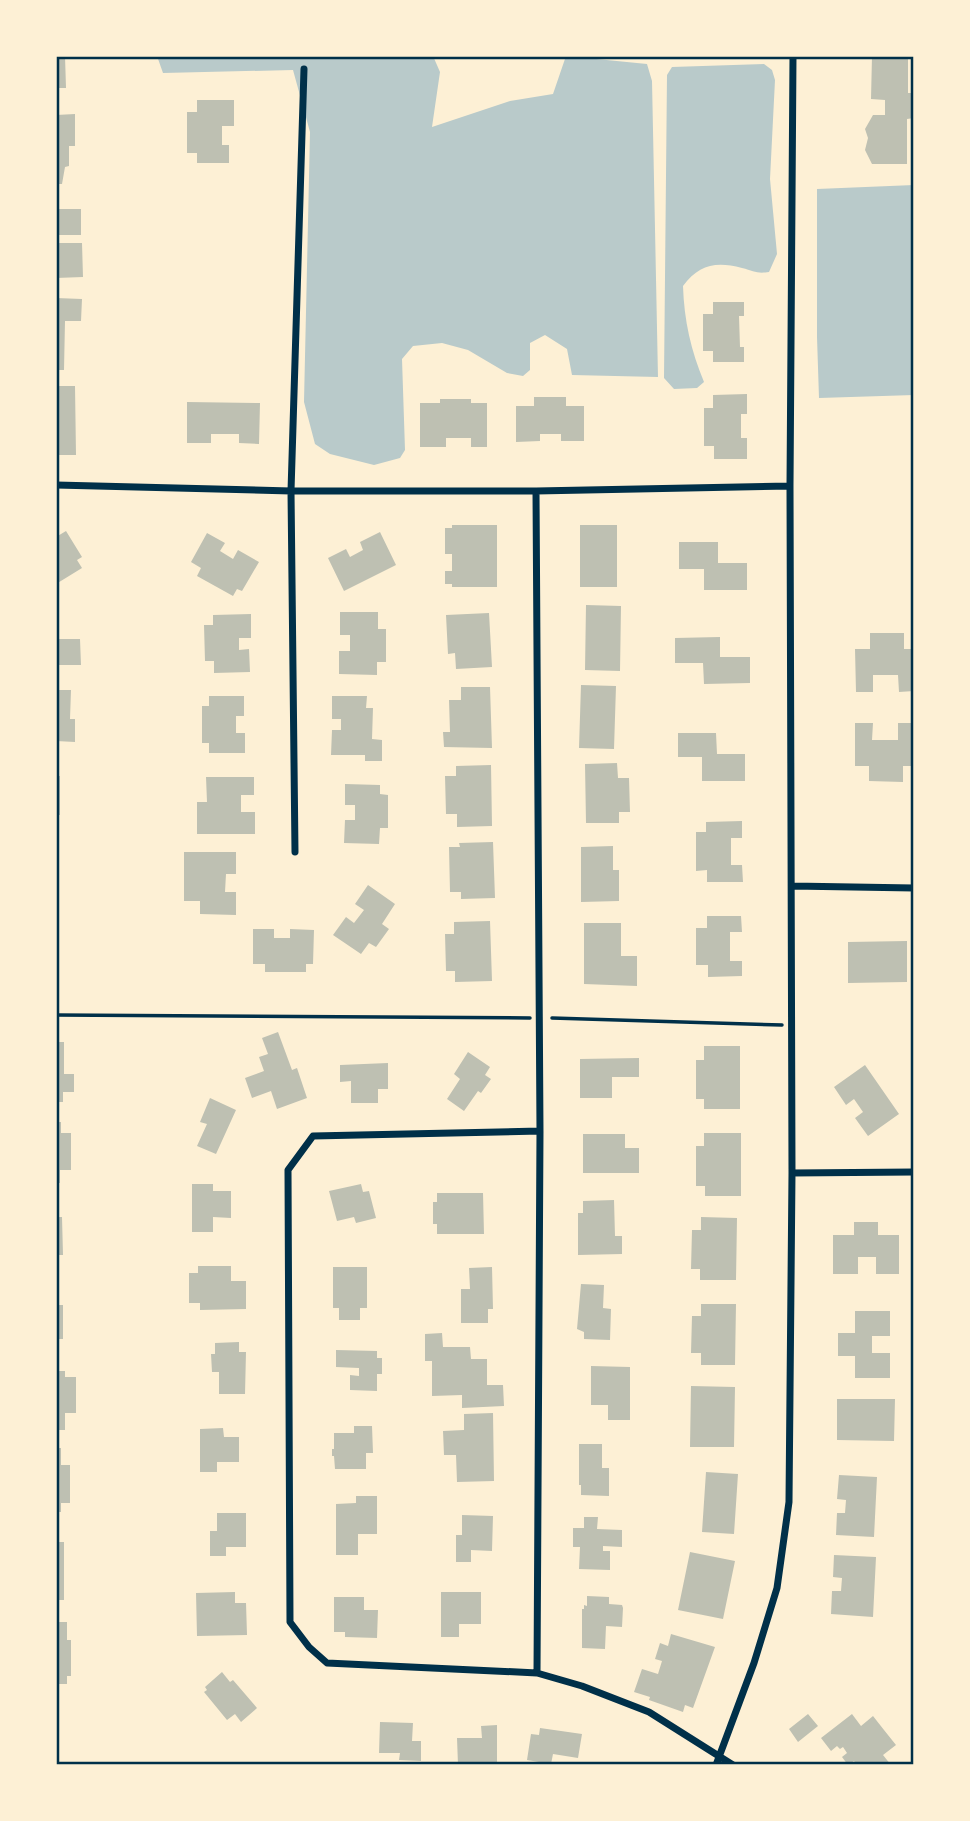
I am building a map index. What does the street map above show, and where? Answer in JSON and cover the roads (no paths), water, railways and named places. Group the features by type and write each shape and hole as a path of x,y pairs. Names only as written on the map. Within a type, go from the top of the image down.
{"street":[{"path":"718,1761 754,1663 777,1588 789,1502 793,56"},
{"path":"295,852 291,491 304,69"},
{"path":"56,485 291,491 536,491 790,486"},
{"path":"536,491 540,1018 537,1673"},
{"path":"792,886 914,888"},
{"path":"540,1131 313,1136 288,1170 290,1622 309,1647 327,1663 537,1673 582,1686 649,1712 718,1761 733,1765"},
{"path":"792,1173 914,1172"}]}
